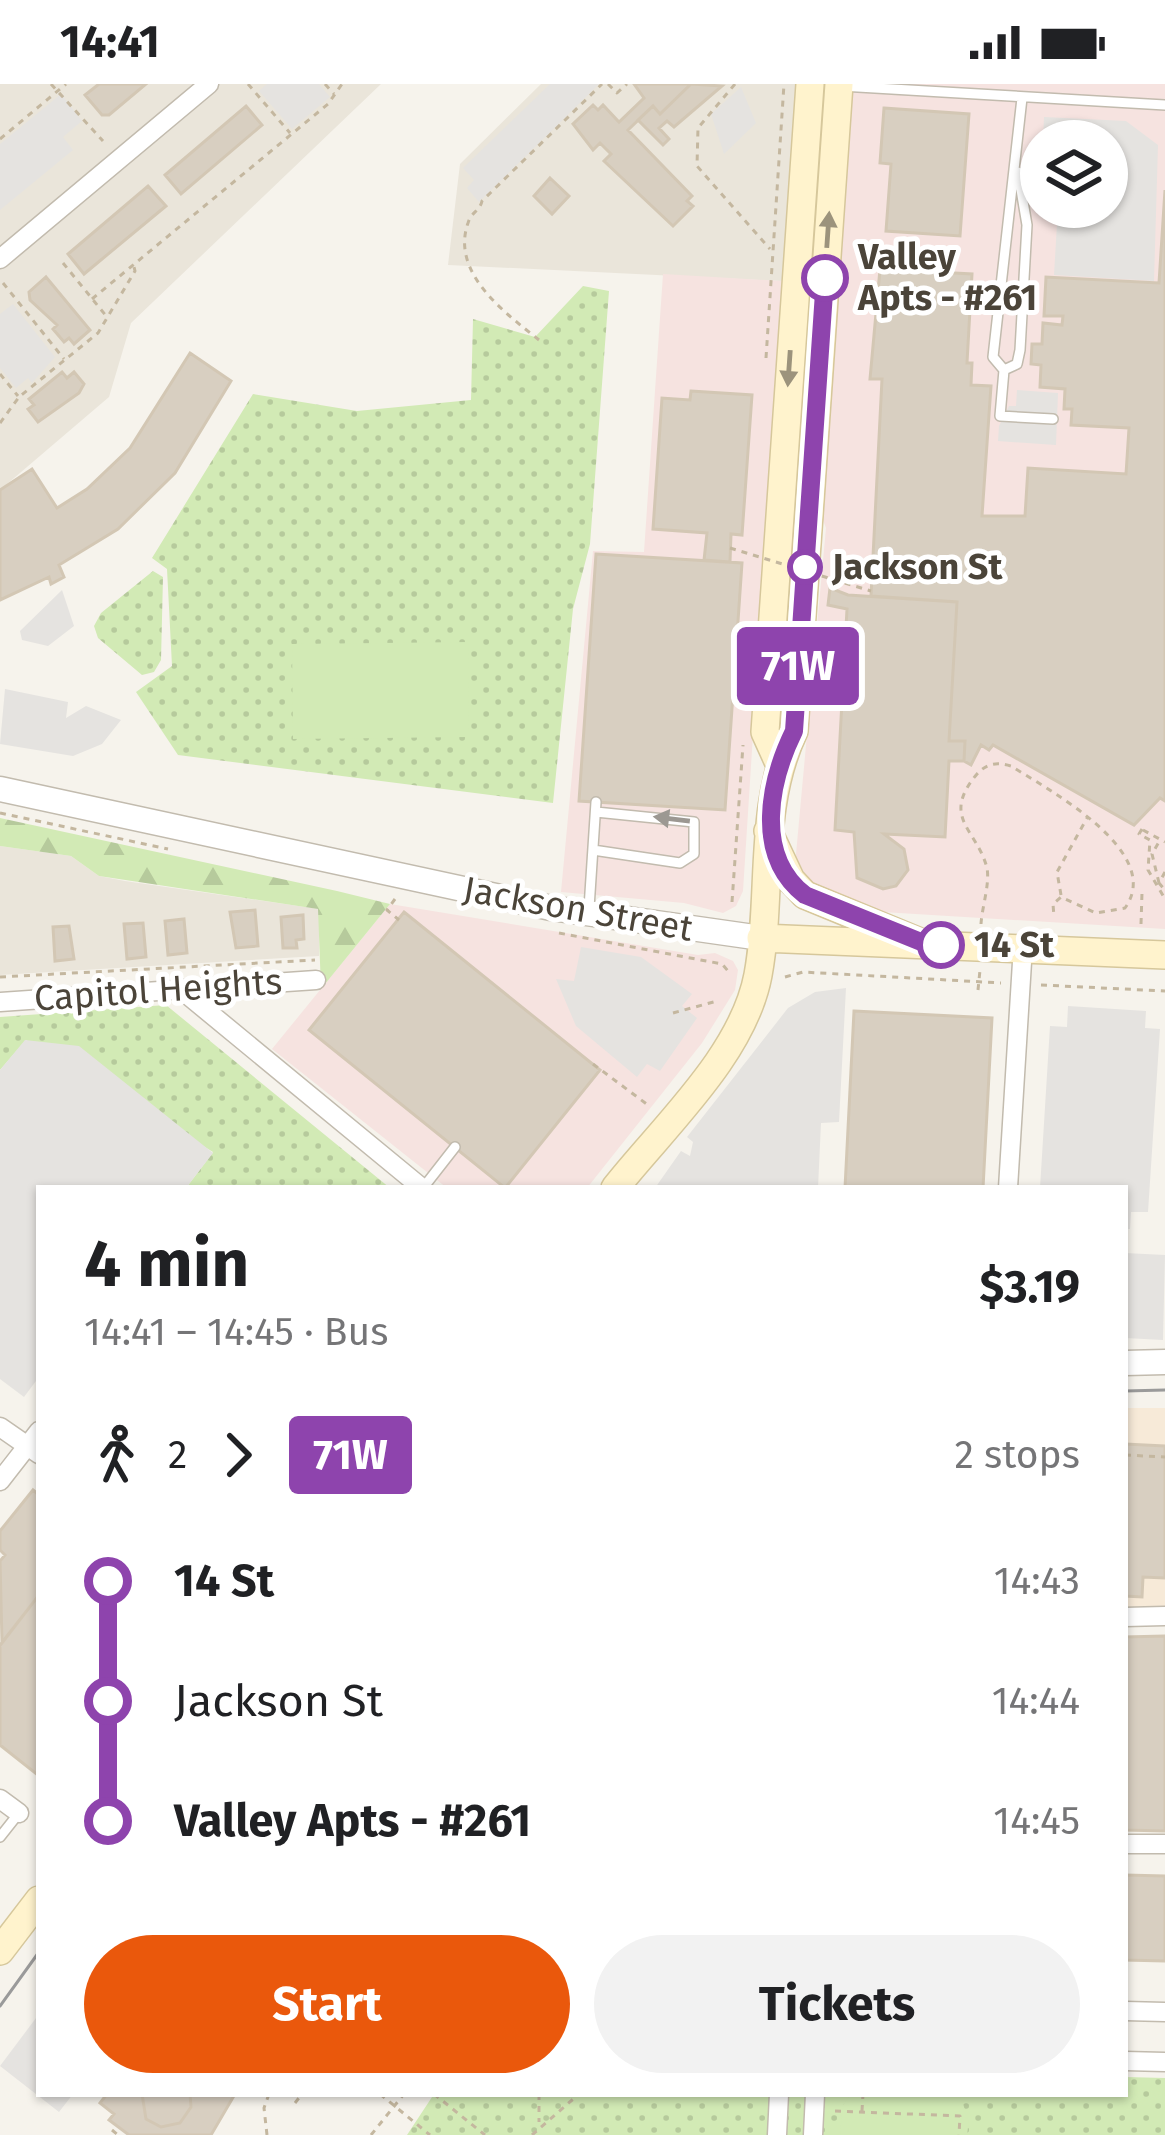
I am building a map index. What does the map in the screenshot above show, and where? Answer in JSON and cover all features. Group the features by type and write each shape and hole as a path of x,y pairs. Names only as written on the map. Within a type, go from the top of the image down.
{"main road":[{"path":"779,763 765,732 810,84"},
{"path":"617,1185 720,1055 746,1010 758,977 768,831 779,763 794,731 839,85"},
{"path":"768,831 791,880 805,895 926,944"},
{"name":"Jackson Street","path":"761,938 1165,955"},
{"path":"0,1951 36,1904"}],"street":[{"path":"0,259 208,84"},
{"name":"Jackson Street","path":"0,789 576,920 761,938"},
{"path":"1008,1185 1023,946"},
{"name":"Capitol Heights","path":"0,1002 316,980"},
{"path":"178,987 419,1185"},
{"path":"1128,1363 1165,1362"},
{"path":"0,1427 35,1444 0,1481"},
{"path":"1128,1617 1165,1616"},
{"path":"0,1799 19,1814"},
{"path":"1128,1844 1165,1844"},
{"path":"1128,2011 1165,2012"},
{"path":"1128,2061 1165,2062"},
{"path":"777,2135 779,2097"},
{"path":"813,2128 818,2097"}],"lane":[{"path":"839,85 1165,104"},
{"path":"1022,98 1017,167 1001,247 993,358 1004,370 1000,416 1053,419"},
{"path":"1004,370 1017,364 1021,329 1027,225 1017,167"},
{"path":"576,920 593,850 596,807 694,822 694,854 680,863 593,850"},
{"path":"425,1185 454,1147"},
{"path":"0,1837 19,1814"}],"path":[{"path":"51,84 103,141"},
{"path":"2,135 66,84"},
{"path":"248,84 291,135"},
{"path":"325,84 335,96"},
{"path":"92,299 291,135 342,84"},
{"path":"539,340 481,286 471,267 468,223 482,201 605,84 617,94 627,84"},
{"path":"735,84 698,128 697,166 773,251"},
{"path":"63,263 108,318"},
{"path":"0,422 19,397 108,318 135,271 133,263"},
{"path":"3,284 65,360"},
{"path":"0,374 19,397"},
{"path":"730,548 871,591"},
{"path":"978,990 988,870 964,828 961,801 989,765 1006,764 1122,836"},
{"path":"1027,776 1036,769"},
{"path":"1061,897 1057,872 1089,815"},
{"path":"1144,873 1150,840 1139,834 1142,829 1162,841 1152,854 1165,890"},
{"path":"1138,856 1144,873 1165,899"},
{"path":"1159,883 1165,872"},
{"path":"1061,897 1091,911 1113,914 1132,902 1142,885 1141,924"},
{"path":"1054,917 1053,904 1061,897"},
{"path":"396,898 387,910 399,920"},
{"path":"0,977 315,958 316,980"},
{"path":"784,977 803,972 1007,983"},
{"path":"1038,985 1165,991"},
{"path":"673,1013 718,1001"},
{"path":"593,1064 648,1105"},
{"path":"1128,1455 1165,1457"},
{"path":"267,2135 264,2108 268,2097"},
{"path":"295,2103 300,2097"},
{"path":"384,2097 430,2135"},
{"path":"373,2134 402,2097"},
{"path":"438,2097 485,2135"},
{"path":"539,2097 539,2124"},
{"path":"532,2135 539,2124 575,2097"},
{"path":"862,2113 863,2097"},
{"path":"835,2111 959,2116 959,2135"},
{"path":"112,2130 118,2135"}],"shaded area":[{"path":"0,84 381,84 131,323 109,397 0,490"},
{"path":"267,84 319,84 330,97 292,129 259,91"},
{"path":"541,84 800,84 782,281 448,265 460,164"},
{"path":"550,84 599,84 479,202 467,188 474,180 463,168"},
{"path":"850,84 1165,84 1165,929 866,911 801,879 795,865 826,528 820,512"},
{"path":"741,87 756,123 724,154 711,114"},
{"path":"61,94 82,121 63,137 73,150 0,210 0,144"},
{"path":"1044,117 1106,120 1044,120"},
{"path":"1128,122 1158,145 1154,281 1054,275 1057,228 1128,228"},
{"path":"663,274 782,281 743,891 736,906 723,913 684,903 561,892 593,551 644,552"},
{"path":"13,304 55,357 32,383 28,378 16,388 0,368 0,314"},
{"path":"1017,390 1058,393 1056,445 998,441 1009,406 1016,406"},
{"path":"62,590 74,626 48,646 22,640 20,631"},
{"path":"5,689 68,702 66,718 86,706 121,720 102,744 73,756 0,744"},
{"path":"0,846 71,856 99,876 319,909 319,956 0,975"},
{"path":"390,904 698,955 715,953 733,961 738,970 735,990 702,1043 589,1185 443,1185 272,1049"},
{"path":"581,947 641,957 692,994 682,1006 697,1018 660,1071 647,1064 637,1077 576,1026 556,979 574,981"},
{"path":"846,988 839,1122 821,1123 818,1185 657,1185 681,1151 690,1156 693,1142 687,1137 788,1008 815,992"},
{"path":"1068,1006 1146,1011 1145,1028 1160,1029 1148,1212 1131,1212 1130,1229 1128,1185 1040,1185 1050,1026 1067,1027"},
{"path":"25,1040 79,1046 213,1153 188,1185 36,1185 36,1381 24,1397 0,1379 0,1070"},
{"path":"1128,1253 1165,1255 1163,1340 1128,1338"},
{"path":"1128,1408 1165,1408 1165,1607 1128,1608"},
{"path":"36,2018 36,2094 0,2066"},
{"path":"40,2097 71,2097 59,2112"}],"green space":[{"path":"583,286 609,291 590,544 573,609 553,803 178,755 136,692 172,666 167,569 152,558 253,394 357,411 471,400 473,319 535,337"},
{"path":"153,571 163,577 161,660 154,672 142,675 98,638 94,626 101,613"},
{"path":"468,642 469,737 293,739 292,644"},
{"path":"0,818 390,904 321,989 318,909 99,876 71,856 0,846"},
{"path":"166,1005 386,1185 188,1185 213,1152 26,1040 0,1070 0,1017"},
{"path":"1128,2077 1165,2078 1165,2135 407,2135 432,2097 1128,2097"},
{"path":"849,2097 960,2097 969,2120 967,2135 840,2135 843,2105"}],"building":[{"path":"99,84 146,84 109,115 102,115 85,95"},
{"path":"634,84 691,84 660,114 653,106 628,130 692,196 687,201 693,206 673,226 604,161 611,154 600,143 593,150 573,124 593,105 598,110 603,105 619,122 644,98"},
{"path":"691,84 722,86 674,127 667,121 659,128 669,139 663,145 638,120 653,106 660,114"},
{"path":"246,106 262,125 181,194 165,175"},
{"path":"884,108 969,114 960,236 886,231 891,164 880,163"},
{"path":"550,178 569,196 552,214 534,196"},
{"path":"148,186 166,206 84,274 68,254"},
{"path":"1165,190 1165,801 1160,798 1134,825 993,745 989,750 981,745 971,765 964,761 965,741 949,741 957,602 871,596 882,379 870,379 880,269 972,274 967,363 972,363 971,385 991,386 982,516 1025,516 1028,468 1126,474 1129,428 1071,425 1072,409 1064,409 1065,389 1040,387 1041,365 1031,364 1032,344 1042,344 1043,323 1062,325 1063,316 1044,316 1046,277 1159,283"},
{"path":"46,277 90,330 74,344 69,338 64,342 53,329 57,325 30,300 29,292"},
{"path":"190,353 231,381 175,473 118,529 59,565 64,577 51,584 49,577 0,600 0,490 32,469 57,508 87,489 130,448"},
{"path":"62,372 67,378 74,372 84,384 79,393 38,422 28,409 34,405 29,399"},
{"path":"691,391 752,395 742,535 731,534 730,562 704,560 707,533 653,529 662,398 690,400"},
{"path":"596,554 742,563 725,810 579,801"},
{"path":"830,588 848,595 957,602 949,741 965,741 964,761 949,761 945,837 884,834 904,849 908,870 896,886 883,889 857,878 854,832 835,830 847,609 828,605"},
{"path":"255,910 258,946 236,948 230,912"},
{"path":"404,912 600,1070 507,1185 501,1185 309,1030"},
{"path":"303,915 304,939 296,940 297,948 283,948 281,917"},
{"path":"184,919 187,953 168,955 165,921"},
{"path":"143,923 146,957 127,959 124,924"},
{"path":"69,926 74,959 55,961 53,927"},
{"path":"854,1011 992,1018 983,1185 845,1185"},
{"path":"1128,1444 1165,1446 1165,1578 1143,1577 1142,1597 1128,1596"},
{"path":"33,1490 36,1492 36,1599 2,1643 0,1561 5,1555 0,1550 0,1531"},
{"path":"36,1599 36,1774 0,1745 0,1645"},
{"path":"1165,1636 1165,1831 1128,1830 1128,1637"},
{"path":"1128,1875 1165,1876 1165,1961 1128,1960"},
{"path":"105,2097 233,2097 211,2135 129,2135 109,2120 114,2114 100,2103"},
{"path":"142,2097 190,2097 191,2107 180,2123 161,2127 146,2119"}],"tram line":[{"path":"1128,1391 1165,1390"},
{"path":"0,2006 36,1956"}],"bus line":[{"name":"71W","path":"825,278 794,731 779,763 768,831 791,880 805,895 926,944 941,945"}],"place":[{"name":"Valley Apts - #261","path":"825,278"},
{"name":"Jackson St","path":"805,567"},
{"name":"14 St","path":"941,945"}]}
